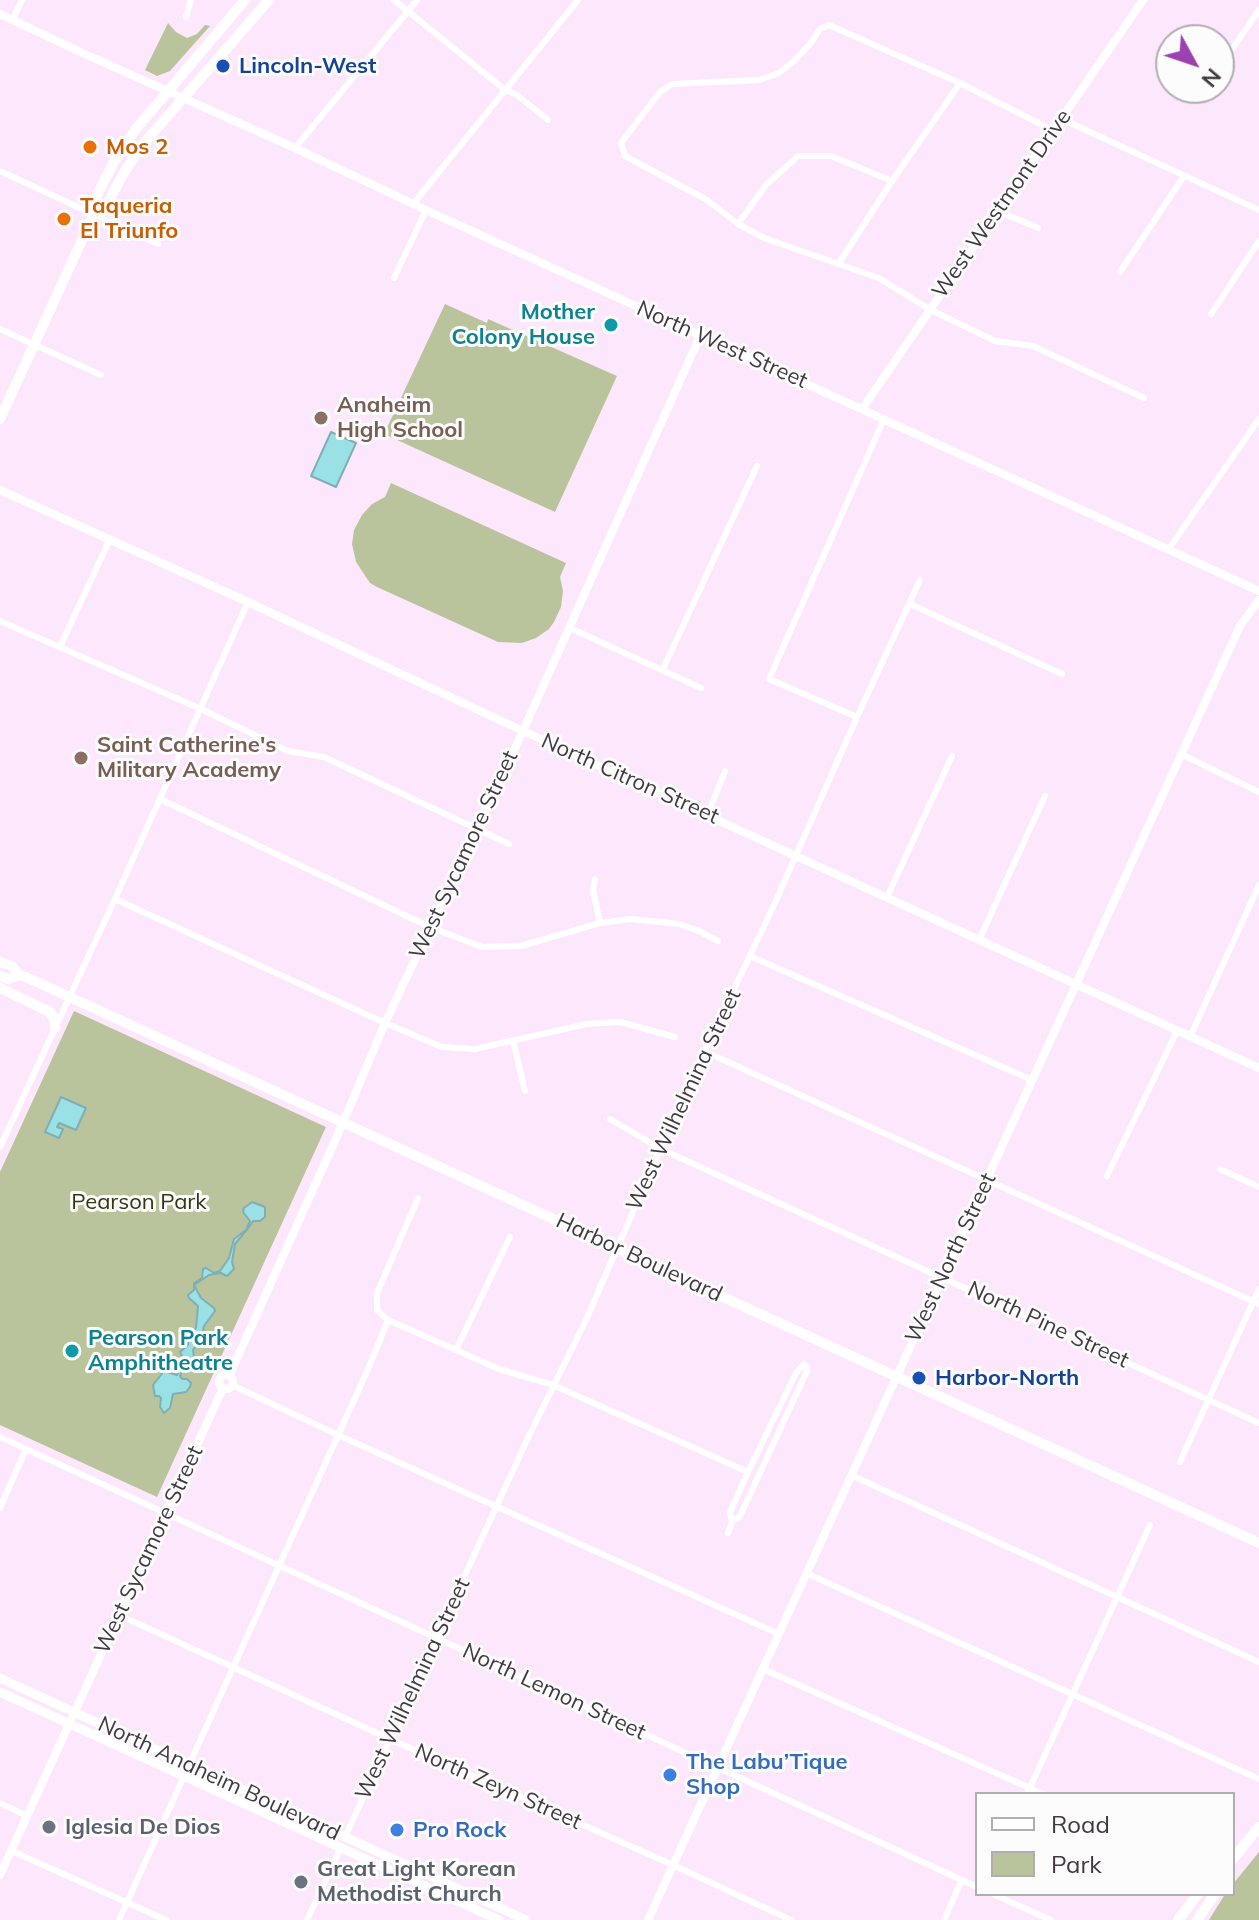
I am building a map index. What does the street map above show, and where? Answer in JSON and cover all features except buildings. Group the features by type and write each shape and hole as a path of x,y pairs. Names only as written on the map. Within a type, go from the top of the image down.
{"main road":[{"path":"0,419 94,214 95,199 115,160 136,129 245,0"},
{"path":"94,214 108,202 144,143 269,0"},
{"name":"Harbor Boulevard","path":"0,962 12,966 19,975 1259,1543"},
{"name":"Harbor Boulevard","path":"0,976 8,979 19,975"},
{"path":"0,988 50,1012 55,1028"},
{"name":"North Anaheim Boulevard","path":"0,1678 189,1765 499,1920"},
{"name":"North Anaheim Boulevard","path":"0,1692 184,1776 526,1920"},
{"path":"1235,1857 1259,1827"},
{"path":"1178,1920 1196,1896"},
{"path":"1197,1920 1214,1896"}],"street":[{"path":"13,19 22,0"},
{"path":"186,17 191,0"},
{"path":"394,0 504,89 517,95 548,120"},
{"path":"295,148 417,0"},
{"path":"413,204 578,0"},
{"name":"West Westmont Drive","path":"862,409 1054,131 1137,2"},
{"path":"1235,45 1259,10"},
{"name":"North West Street","path":"0,14 1259,591"},
{"path":"1054,131 960,83 829,25 820,29 810,44 779,73 759,80 672,84 660,92 621,143 625,156 707,200 738,224 764,238 879,278 929,309 995,341 1033,346 1144,398"},
{"path":"839,263 960,83"},
{"path":"1062,119 1259,210"},
{"path":"738,224 766,185 798,156 831,156 892,181"},
{"path":"0,171 158,244"},
{"path":"1120,272 1184,176"},
{"path":"394,278 426,210"},
{"path":"998,211 1038,228"},
{"path":"1211,314 1259,241"},
{"path":"0,329 101,375"},
{"name":"West Sycamore Street","path":"0,1875 228,1383 385,1023 523,731 700,336"},
{"path":"857,717 769,679 884,419"},
{"path":"1168,550 1259,419"},
{"path":"663,669 757,466"},
{"name":"North Citron Street","path":"0,490 1259,1068"},
{"path":"60,647 110,539"},
{"name":"West Wilhelmina Street","path":"307,1920 553,1385 586,1320 682,1099 920,580"},
{"name":"West North Street","path":"648,1920 1240,626 1259,600"},
{"path":"0,1147 248,602"},
{"path":"910,604 1062,674"},
{"path":"0,621 201,709 288,751 324,757 509,844"},
{"path":"570,628 701,688"},
{"path":"1181,754 1259,792"},
{"path":"887,897 952,756"},
{"path":"708,814 725,771"},
{"path":"979,940 1045,796"},
{"path":"160,799 430,927 482,947 521,946 600,923 631,919 689,927 718,941"},
{"path":"595,879 593,891 600,923"},
{"path":"1190,1037 1259,885"},
{"path":"115,899 442,1047 475,1049 587,1024 620,1022 675,1037"},
{"path":"750,956 1032,1080"},
{"path":"1107,1176 1177,1031"},
{"path":"513,1040 525,1091"},
{"path":"706,1052 1256,1303"},
{"name":"North Pine Street","path":"610,1119 661,1149 1259,1423"},
{"path":"0,1124 9,1128"},
{"path":"1220,1169 1259,1187"},
{"path":"418,1198 377,1293 377,1310 388,1320 499,1369 553,1385 748,1472"},
{"path":"456,1350 510,1237"},
{"path":"1180,1462 1256,1303 1259,1289"},
{"path":"119,1920 388,1320"},
{"path":"728,1533 732,1522 730,1512 748,1472 796,1373 806,1364 807,1371 740,1516 732,1522"},
{"path":"228,1383 779,1634"},
{"name":"North Lemon Street","path":"0,1437 975,1886"},
{"path":"0,1508 26,1449"},
{"path":"851,1475 1259,1662"},
{"path":"763,1669 1029,1791 1150,1525"},
{"path":"806,1573 1259,1779"},
{"name":"North Zeyn Street","path":"119,1615 791,1920"},
{"path":"0,1803 27,1816"},
{"path":"12,1851 166,1920"},
{"path":"944,1920 962,1880"},
{"path":"997,1896 1051,1920"}],"green space":[{"path":"168,23 187,38 197,34 205,25 210,26 170,71 157,76 145,70"},
{"path":"445,304 487,323 488,319 617,376 555,512 384,434"},
{"path":"391,483 566,563 560,577 563,591 561,607 549,629 522,643 498,642 370,583 356,562 352,544 354,530 372,504 385,497"},
{"name":"Pearson Park","path":"74,1011 326,1127 157,1497 0,1425 0,1172"},
{"path":"1259,1852 1259,1920 1209,1920 1224,1896 1235,1896 1235,1882"}],"shaded area":[{"path":"331,432 356,443 336,487 311,476"},
{"path":"61,1097 86,1108 76,1130 59,1123 57,1127 63,1129 59,1138 45,1132"},
{"path":"252,1202 265,1207 265,1217 253,1221 249,1227 235,1244 234,1269 227,1276 221,1273 209,1275 194,1285 202,1278 203,1269 214,1273 220,1271 229,1258 234,1239 246,1230 250,1221 243,1212 244,1208"},
{"path":"194,1285 201,1298 215,1311 193,1350 194,1358 185,1364 180,1376 191,1383 190,1387 186,1392 173,1394 170,1408 164,1413 160,1407 161,1398 155,1396 153,1385 164,1371 177,1375 184,1360 180,1352 188,1345 189,1337 196,1328 198,1306 188,1295 194,1290"}],"place":[{"name":"Lincoln-West","path":"223,66"},
{"name":"Mos 2","path":"90,147"},
{"name":"Taqueria El Triunfo","path":"64,219"},
{"name":"Mother Colony House","path":"611,325"},
{"name":"Anaheim High School","path":"321,418"},
{"name":"Saint Catherine's Military Academy","path":"81,758"},
{"name":"Pearson Park Amphitheatre","path":"72,1351"},
{"name":"Harbor-North","path":"919,1378"},
{"name":"The Labu’Tique Shop","path":"670,1775"},
{"name":"Iglesia De Dios","path":"49,1827"},
{"name":"Pro Rock","path":"397,1830"},
{"name":"Great Light Korean Methodist Church","path":"301,1882"}]}
